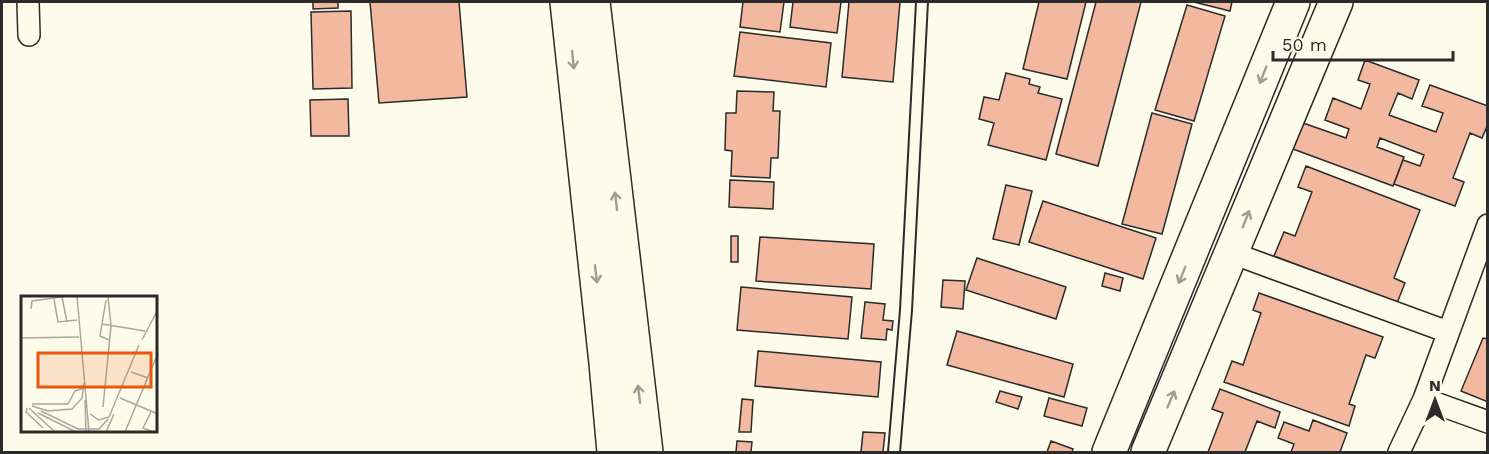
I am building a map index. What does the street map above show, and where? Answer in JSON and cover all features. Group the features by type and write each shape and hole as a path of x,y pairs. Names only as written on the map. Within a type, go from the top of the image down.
{"main road":[{"path":"567,2 614,453"},
{"path":"592,2 646,453"},
{"path":"1109,453 1293,2"},
{"path":"1148,453 1336,2"},
{"path":"607,453 610,400"}],"street":[{"path":"28,2 29,35"},
{"path":"1399,453 1424,399 1485,236"},
{"path":"1232,253 1448,332"},
{"path":"1424,399 1488,422"}],"lane":[{"path":"894,453 906,310 922,2"}],"building":[{"path":"313,2 338,2 338,8 313,9"},
{"path":"370,2 459,2 467,97 379,103"},
{"path":"743,2 784,2 780,32 740,27"},
{"path":"793,2 841,2 837,33 790,27"},
{"path":"849,2 900,2 893,82 842,77"},
{"path":"1039,2 1086,2 1067,79 1023,69"},
{"path":"1096,2 1141,2 1098,166 1056,154"},
{"path":"1194,2 1232,2 1230,11"},
{"path":"1187,5 1225,16 1194,121 1155,110"},
{"path":"351,11 352,88 313,89 311,12"},
{"path":"740,32 831,43 826,87 734,76"},
{"path":"1365,60 1419,80 1412,99 1398,93 1389,115 1436,132 1443,113 1422,106 1430,85 1488,106 1488,124 1482,138 1470,133 1453,178 1464,182 1455,206 1394,184 1403,160 1420,166 1424,155 1380,138 1377,147 1404,157 1393,186 1293,149 1303,123 1346,138 1349,129 1325,120 1333,98 1361,109 1370,84 1358,80"},
{"path":"1006,73 1030,79 1029,84 1040,87 1038,93 1062,99 1046,160 988,145 994,123 979,119 984,97 999,100"},
{"path":"737,91 774,92 773,111 780,111 778,158 771,158 770,178 731,176 732,151 725,150 726,113 736,113"},
{"path":"348,99 349,136 311,136 310,100"},
{"path":"1152,113 1192,124 1162,234 1122,224"},
{"path":"1306,166 1420,210 1394,278 1405,283 1397,303 1274,256 1284,232 1295,236 1312,192 1298,187"},
{"path":"730,180 774,182 773,209 729,207"},
{"path":"1006,185 1032,191 1019,245 993,239"},
{"path":"1043,201 1156,238 1143,279 1029,242"},
{"path":"731,236 738,236 738,262 731,262"},
{"path":"760,237 874,244 871,289 756,281"},
{"path":"977,258 1066,287 1056,319 966,290"},
{"path":"1105,273 1123,278 1120,291 1102,286"},
{"path":"943,280 965,281 963,309 941,307"},
{"path":"741,287 852,297 848,339 737,330"},
{"path":"1259,293 1383,337 1375,358 1366,355 1349,404 1355,406 1349,426 1224,382 1232,361 1243,365 1261,313 1253,310"},
{"path":"865,302 885,304 883,320 893,321 892,330 887,329 886,340 861,338"},
{"path":"957,331 1073,364 1064,397 947,365"},
{"path":"1483,338 1488,339 1488,402 1461,391"},
{"path":"758,351 881,362 878,397 755,386"},
{"path":"1220,389 1280,412 1275,428 1257,421 1245,452 1208,452 1223,413 1212,409"},
{"path":"1000,391 1022,397 1018,409 996,402"},
{"path":"1049,398 1087,408 1082,426 1044,416"},
{"path":"742,399 753,400 751,432 739,432"},
{"path":"1313,420 1347,433 1340,452 1291,452 1294,444 1278,438 1284,422 1309,431"},
{"path":"863,432 885,433 883,452 861,452"},
{"path":"737,441 752,442 751,452 736,452"},
{"path":"1051,441 1073,449 1072,452 1047,452"}]}
